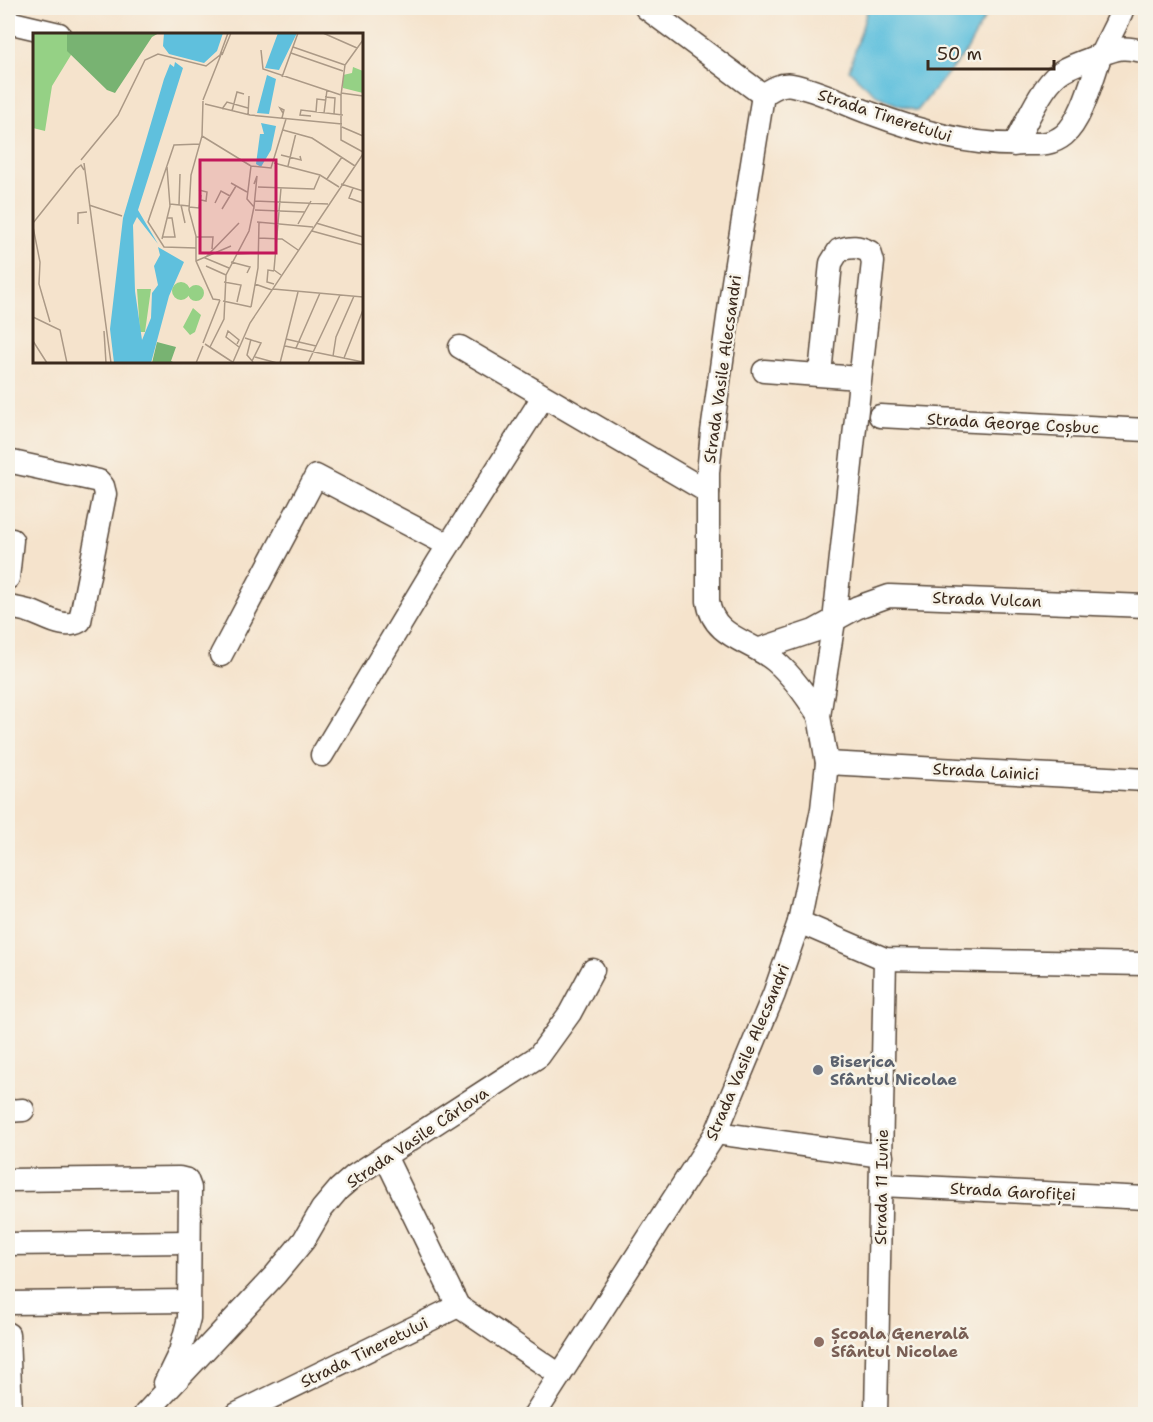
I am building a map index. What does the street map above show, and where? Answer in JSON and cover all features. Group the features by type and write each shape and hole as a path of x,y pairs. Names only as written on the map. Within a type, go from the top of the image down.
{"street":[{"path":"646,8 763,95"},
{"name":"Strada Tineretului","path":"763,95 781,85 792,85 871,114 953,138 995,145 1043,144 1055,141 1066,134 1075,122 1101,55 1116,28 1123,8"},
{"path":"8,22 55,33"},
{"path":"1014,145 1048,84 1059,73 1073,65 1118,48 1146,52"},
{"name":"Strada Vasile Alecsandri","path":"535,1414 716,1133 774,994 799,922 822,809 827,764 819,716 785,670 760,649 731,635 715,622 711,616 708,601 708,492 712,432 763,95"},
{"name":"Strada Vasile Alecsandri","path":"819,716 834,621 873,262 870,252 860,247 851,246 838,250 831,263 820,374"},
{"path":"459,347 708,492"},
{"path":"764,371 859,378"},
{"path":"322,755 448,545 543,397"},
{"name":"Strada George Coșbuc","path":"880,416 1146,430"},
{"path":"8,461 99,480 105,494 80,621 74,625 62,624 30,611 8,607"},
{"path":"221,655 316,476 448,545"},
{"path":"8,578 12,540"},
{"name":"Strada Vulcan","path":"834,621 868,603 898,596 1146,606"},
{"path":"760,649 814,631 834,621"},
{"name":"Strada Lainici","path":"827,764 1146,780"},
{"path":"799,922 885,959 1146,964"},
{"name":"Strada 11 Iunie","path":"876,1414 885,959"},
{"name":"Strada Vasile Cârlova","path":"150,1409 275,1275 304,1240 322,1209 339,1189 354,1176 539,1056 570,1013 593,970"},
{"path":"716,1133 882,1156"},
{"path":"385,1156 458,1306 561,1375"},
{"path":"8,1180 179,1178 187,1180 190,1188 187,1332 180,1352 150,1409"},
{"name":"Strada Garofiței","path":"881,1185 1146,1198"},
{"path":"8,1245 189,1242"},
{"path":"8,1302 189,1301"},
{"name":"Strada Tineretului","path":"237,1414 458,1306"},
{"path":"8,1334 11,1414"}],"water":[{"path":"868,8 990,8 967,50 917,111 880,96 849,70"}],"place":[{"name":"Biserica Sfântul Nicolae","path":"818,1070"},
{"name":"Școala Generală Sfântul Nicolae","path":"819,1342"}]}
